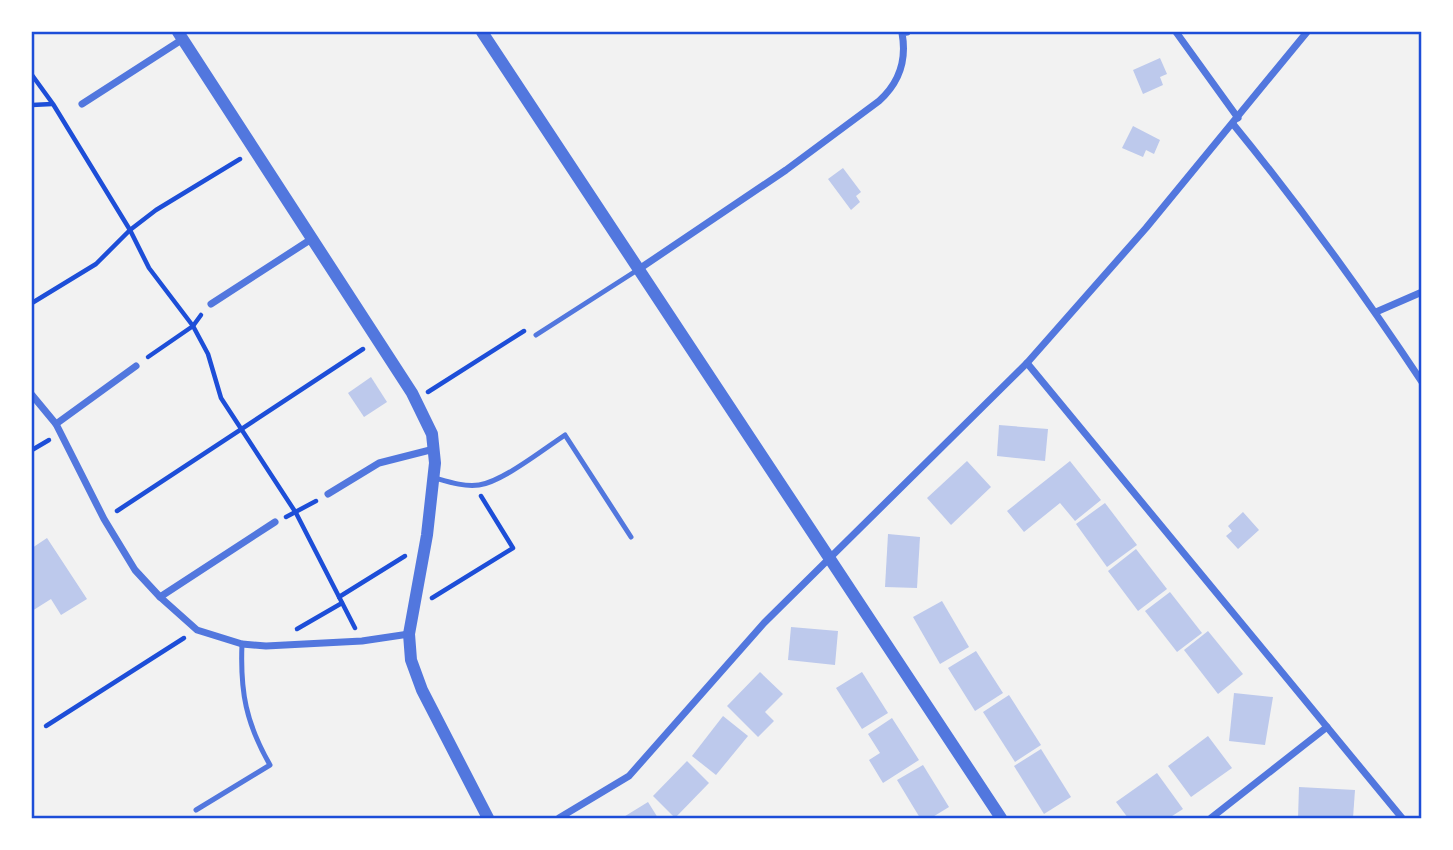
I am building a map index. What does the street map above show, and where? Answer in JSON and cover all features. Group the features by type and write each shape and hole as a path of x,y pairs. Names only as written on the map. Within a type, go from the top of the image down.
{"street":[{"path":"482,32 1000,818"},
{"path":"639,269 836,134 887,94 902,67 903,32"},
{"path":"1176,32 1256,151 1376,312 1422,382"},
{"path":"559,818 629,776 764,622 1027,363 1098,284 1307,32"},
{"path":"82,104 181,35 416,400 432,434 435,478 409,634 411,660 422,690 488,818"},
{"path":"211,304 313,238"},
{"path":"1376,312 1422,292"},
{"path":"1027,363 1402,818"},
{"path":"56,424 136,366"},
{"path":"32,396 56,424 104,519 135,570 197,630 242,644 266,646 362,641 409,634"},
{"path":"328,494 379,463 434,449"},
{"path":"160,597 275,522"},
{"path":"1211,818 1327,727"}],"lane":[{"path":"536,335 639,269"},
{"path":"435,478 462,485 497,480 565,435 631,537"},
{"path":"195,810 270,765 257,743 245,707 242,644"}],"path":[{"path":"32,75 130,230 149,268 193,326 208,354 221,398 296,513 362,641"},
{"path":"32,105 52,104"},
{"path":"32,303 96,264 130,230 156,210 255,150"},
{"path":"136,366 193,326 211,304"},
{"path":"416,400 527,330 536,335"},
{"path":"104,519 377,339"},
{"path":"413,609 513,548 474,485"},
{"path":"275,522 328,494"},
{"path":"266,646 341,600 426,542"},
{"path":"46,726 197,630"}],"building":[{"path":"1160,58 1167,74 1160,77 1163,85 1143,94 1133,70"},
{"path":"1133,126 1160,140 1154,154 1146,150 1143,157 1122,148"},
{"path":"843,168 861,192 856,196 860,202 851,210 828,179"},
{"path":"371,377 387,402 364,417 348,393"},
{"path":"999,425 1048,429 1045,461 997,456"},
{"path":"967,461 991,487 951,525 927,498"},
{"path":"1070,461 1101,500 1075,521 1060,503 1024,532 1007,511"},
{"path":"1105,503 1137,545 1107,567 1076,524"},
{"path":"1243,512 1259,530 1238,549 1226,536 1232,531 1228,526"},
{"path":"888,534 920,537 917,588 885,587"},
{"path":"47,538 87,599 61,615 51,599 32,611 32,548"},
{"path":"1136,549 1167,589 1138,611 1108,571"},
{"path":"1170,592 1202,633 1177,652 1145,611"},
{"path":"942,601 969,647 940,664 913,617"},
{"path":"791,627 838,631 835,665 788,660"},
{"path":"1208,631 1243,674 1218,694 1184,650"},
{"path":"976,651 1003,693 975,711 948,668"},
{"path":"760,672 783,694 765,712 774,721 758,737 727,706"},
{"path":"862,672 888,713 862,729 836,688"},
{"path":"1234,693 1273,697 1265,745 1229,741"},
{"path":"1009,695 1041,745 1015,762 983,712"},
{"path":"723,716 748,736 716,775 692,756"},
{"path":"892,718 919,760 883,783 869,760 880,753 868,734"},
{"path":"1208,736 1232,768 1191,797 1168,766"},
{"path":"1041,749 1071,797 1044,814 1014,766"},
{"path":"687,761 709,783 675,818 653,796"},
{"path":"923,765 949,807 931,818 920,818 897,780"},
{"path":"1157,773 1183,809 1169,818 1128,818 1116,802"},
{"path":"1299,787 1355,790 1353,818 1298,818"},
{"path":"648,802 658,818 622,818"}]}
